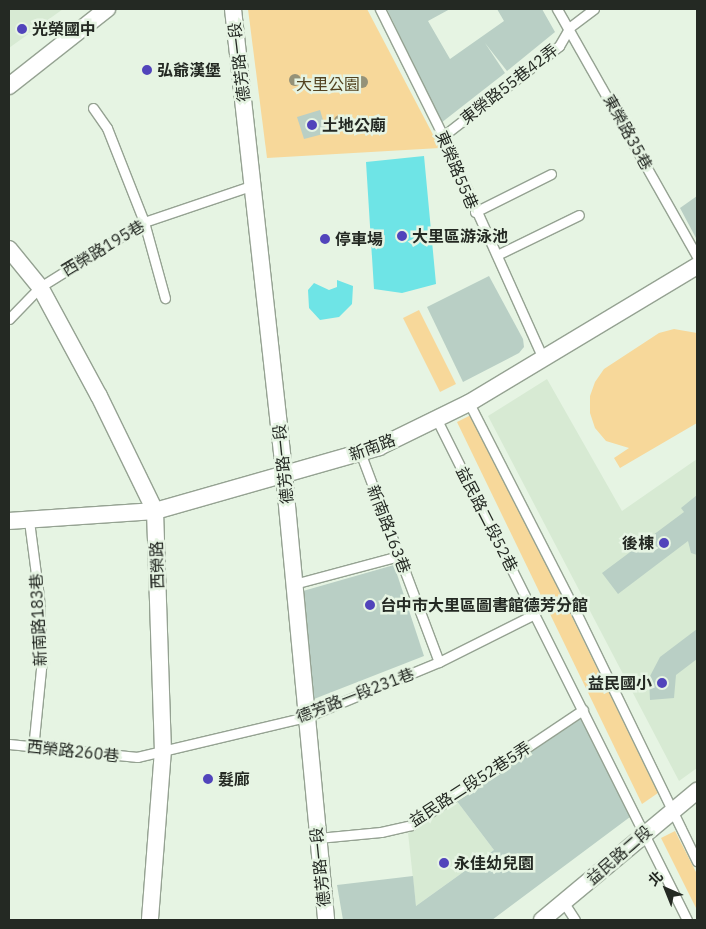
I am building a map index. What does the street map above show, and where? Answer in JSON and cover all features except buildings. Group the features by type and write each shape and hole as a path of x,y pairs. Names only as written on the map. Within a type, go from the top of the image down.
{"street":[{"path":"9,86 107,9"},
{"name":"德芳路一段","path":"232,9 284,474 326,920"},
{"name":"西榮路","path":"9,249 40,287 99,396 155,511 163,750 150,920"},
{"name":"新南路","path":"9,521 155,511 360,452 436,420 469,403 697,266"},
{"name":"益民路二段","path":"542,920 564,904 644,833 697,791"}],"lane":[{"name":"東榮路55巷","path":"380,9 443,136 475,212 497,255 544,359"},
{"name":"東榮路35巷","path":"557,9 570,27 697,256"},
{"path":"570,27 594,9"},
{"name":"東榮路55巷42弄","path":"443,136 559,46 570,27"},
{"path":"93,108 107,128 144,222 166,298"},
{"path":"475,212 551,174"},
{"name":"西榮路195巷","path":"9,319 40,287 144,222 253,185"},
{"path":"497,255 579,215"},
{"path":"469,403 572,604 697,861"},
{"name":"益民路二段52巷","path":"436,420 688,920"},
{"name":"新南路163巷","path":"360,452 439,662"},
{"name":"新南路183巷","path":"29,521 39,597 42,660 34,749"},
{"path":"294,584 399,556"},
{"name":"德芳路一段231巷","path":"137,757 306,717 439,662 535,614"},
{"name":"益民路二段52巷5弄","path":"318,838 381,832 411,825 583,710"},
{"name":"西榮路260巷","path":"9,744 34,749 137,757"},
{"path":"564,904 575,920"}],"shaded area":[{"name":"光榮國中","path":"9,9 63,9 9,48"},
{"name":"益民國小","path":"547,379 622,511 697,459 697,768 679,781 488,416"},
{"name":"永佳幼兒園","path":"456,800 494,850 416,906 408,833"}],"green space":[{"name":"大里公園","path":"248,9 367,9 440,148 267,158"},
{"path":"419,310 456,384 440,392 403,318"},
{"path":"674,329 697,333 697,423 620,468 614,458 629,448 606,441 595,428 590,413 590,396 595,382 604,369 659,333"},
{"path":"473,414 658,793 642,804 457,422"},
{"path":"675,831 697,874 697,910 661,838"}],"water":[{"name":"大里區游泳池","path":"424,156 436,284 402,293 374,289 366,162"},
{"path":"337,280 353,286 352,304 339,317 320,320 309,308 308,290 314,283 329,290 337,287"}],"place":[{"name":"光榮國中","path":"22,29"},
{"name":"弘爺漢堡","path":"147,70"},
{"name":"土地公廟","path":"312,125"},
{"name":"大里區游泳池","path":"402,236"},
{"name":"停車場","path":"325,239"},
{"name":"後棟","path":"664,543"},
{"name":"台中市大里區圖書館德芳分館","path":"370,605"},
{"name":"益民國小","path":"662,683"},
{"name":"髮廊","path":"208,779"},
{"name":"永佳幼兒園","path":"444,863"}]}
